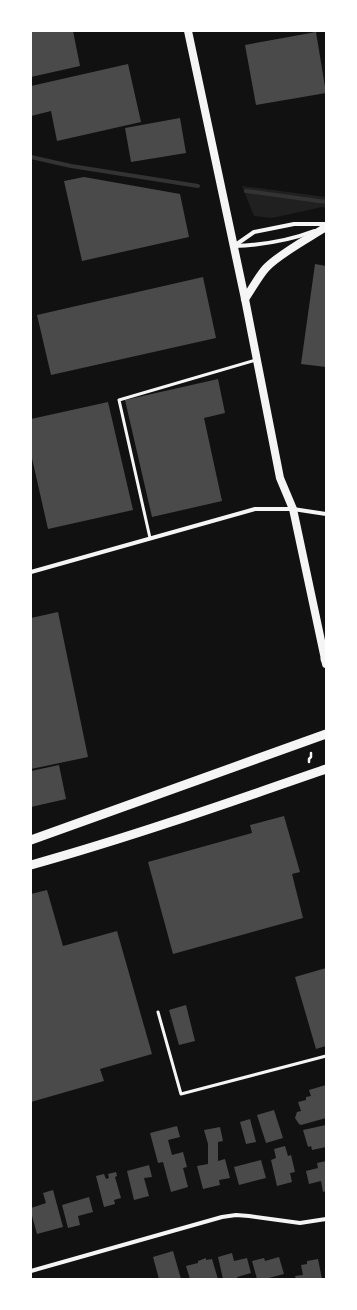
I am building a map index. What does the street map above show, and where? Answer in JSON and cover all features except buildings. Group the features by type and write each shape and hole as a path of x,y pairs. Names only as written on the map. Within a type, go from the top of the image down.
{"main road":[{"path":"188,31 245,299 280,478 293,509 326,661"},
{"path":"245,299 267,267 326,226"},
{"path":"31,840 326,734"},
{"path":"31,865 110,842 326,769"}],"street":[{"path":"234,246 254,232 294,224 326,226"},
{"path":"234,246 257,245 296,238 326,226"},
{"path":"31,572 255,509 293,509 326,514"},
{"path":"31,1271 222,1217 236,1215 249,1216 300,1223 326,1218"}],"lane":[{"path":"150,538 119,400 257,360"},
{"path":"158,1012 181,1094 326,1056"}],"path":[{"path":"309,762 311,753"}],"shaded area":[{"path":"242,186 326,197 326,208 322,207 272,218 254,216"}],"waterway":[{"path":"31,157 71,166 198,186"},
{"path":"246,191 326,202"}]}
